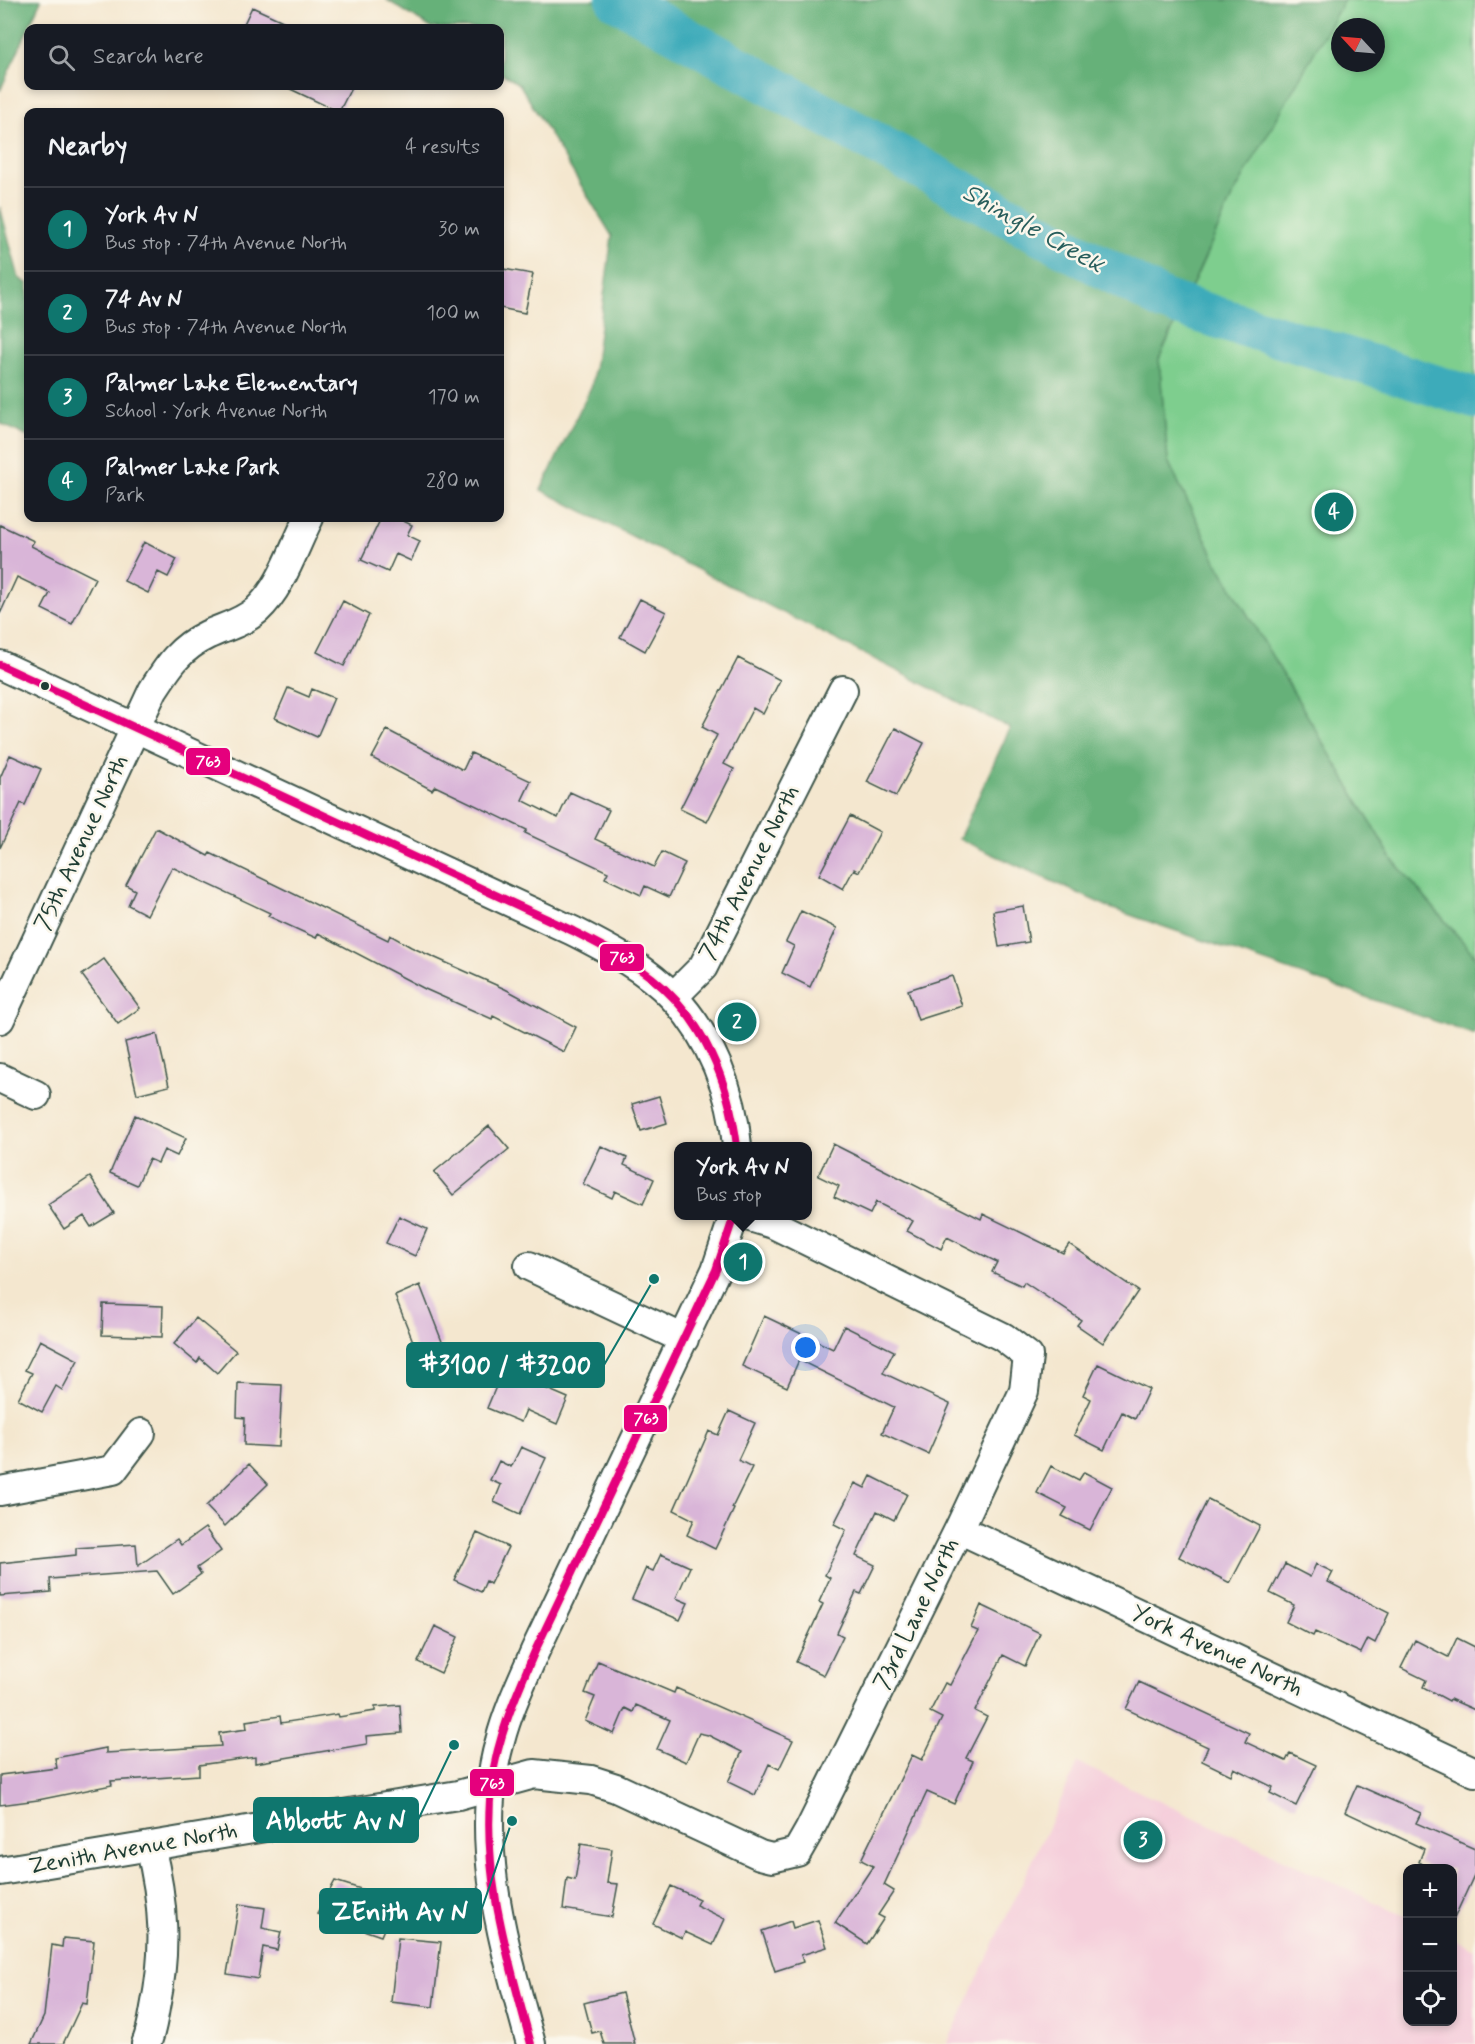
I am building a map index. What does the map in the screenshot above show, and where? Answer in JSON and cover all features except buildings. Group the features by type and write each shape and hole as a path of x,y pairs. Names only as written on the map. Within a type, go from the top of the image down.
{"street":[{"name":"75th Avenue North","path":"0,1018 153,690 171,662 188,646 208,634 237,624 257,610 284,571 307,522"},
{"path":"0,665 600,945 630,963 673,997 699,1033 713,1059 730,1105 736,1142"},
{"name":"74th Avenue North","path":"673,997 703,967 843,690"},
{"path":"0,1078 36,1095"},
{"path":"531,2044 501,1931 492,1877 490,1835 492,1785 499,1742 521,1683 716,1270 732,1220"},
{"name":"73rd Lane North","path":"761,1220 1003,1336 1028,1356 1024,1391 959,1529 809,1831 797,1852 783,1857"},
{"path":"528,1266 684,1339"},
{"path":"0,1491 113,1470 141,1433"},
{"name":"York Avenue North","path":"959,1529 1475,1772"},
{"name":"Zenith Avenue North","path":"0,1871 458,1795 534,1774 591,1780 616,1788 760,1855 772,1858 783,1857"},
{"path":"146,2044 159,1985 164,1934 158,1880 150,1846"}],"shaded area":[{"path":"1078,1763 1403,1915 1403,2026 1457,2026 1457,1940 1475,1949 1475,2044 947,2044"}],"green space":[{"path":"0,0 41,0 30,24 24,24 24,38 0,91"},
{"path":"387,0 1344,0 1334,18 1331,18 1331,23 1232,197 1159,359 1168,461 1217,563 1392,859 1475,956 1475,1035 1113,909 959,839 1010,728 541,490 592,385 612,236 520,85 504,75 504,24 425,24"},
{"path":"1344,0 1475,0 1475,956 1392,859 1217,563 1168,461 1159,359 1232,197 1331,23 1331,72 1385,72 1385,18 1334,18"},
{"path":"0,207 19,278 24,281 24,435 0,423"}],"waterway":[{"name":"Shingle Creek","path":"617,0 1165,301 1475,398"}],"transit line":[{"name":"763","path":"0,665 573,931 633,965 670,994 700,1032 711,1053 728,1099 736,1142"},
{"name":"763","path":"531,2044 505,1946 493,1880 489,1814 495,1763 509,1714 535,1651 716,1270 733,1220"}],"place":[{"name":"Palmer Lake Park","path":"1334,512"},
{"name":"74 Av N","path":"737,1022"},
{"name":"York Av N","path":"743,1262"},
{"name":"#3100 / #3200","path":"654,1279"},
{"name":"Abbott Av N","path":"454,1745"},
{"name":"ZEnith Av N","path":"512,1821"},
{"name":"Palmer Lake Elementary","path":"1143,1840"}]}
